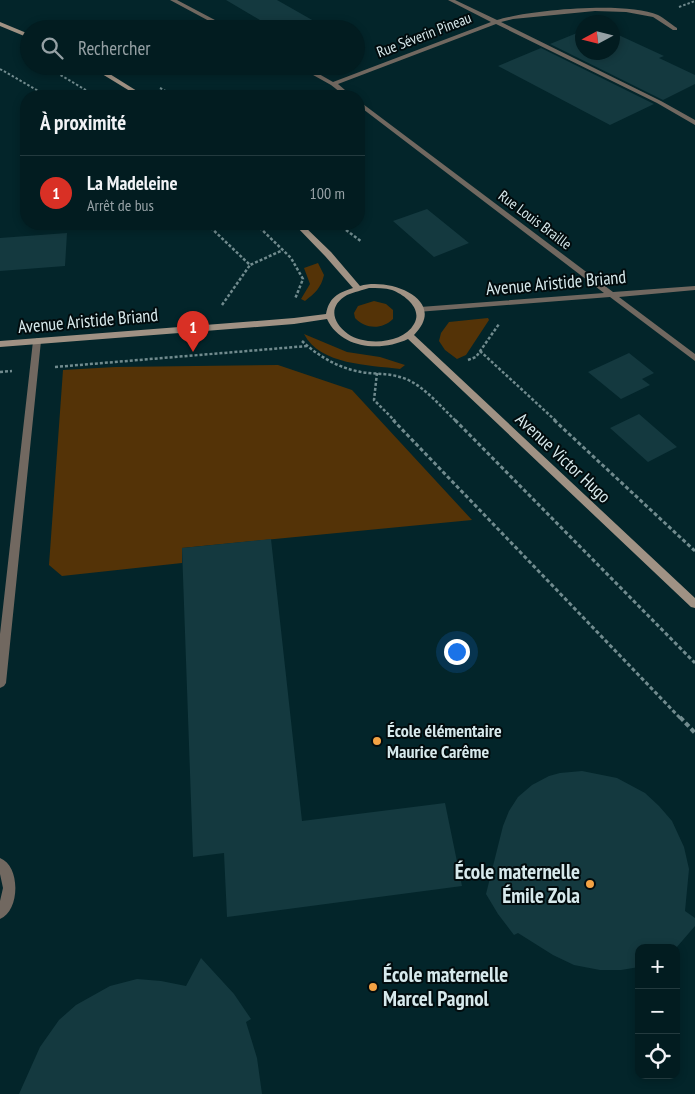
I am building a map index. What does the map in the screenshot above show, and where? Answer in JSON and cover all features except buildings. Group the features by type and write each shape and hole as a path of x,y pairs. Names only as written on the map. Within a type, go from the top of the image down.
{"main road":[{"path":"0,24 20,32"},
{"path":"107,75 132,90"},
{"path":"304,230 328,254 357,288"},
{"path":"370,286 396,289 416,302 420,310 421,319 417,328 409,335 390,342 367,344 352,340 341,334 332,326 329,316 333,302 339,296 357,288 370,286"},
{"name":"Avenue Aristide Briand","path":"0,344 294,321 329,316"},
{"name":"Avenue Victor Hugo","path":"409,335 695,604"}],"street":[{"path":"173,0 212,20"},
{"path":"451,0 659,102 695,123"},
{"name":"Rue Séverin Pineau","path":"365,72 475,29 512,17 610,9 626,10 655,16 675,29"},
{"path":"316,75 342,90"},
{"name":"Rue Séverin Pineau","path":"333,84 356,75"},
{"name":"Rue Louis Braille","path":"365,108 695,358"},
{"name":"Avenue Aristide Briand","path":"420,310 695,288"},
{"path":"0,684 37,342"},
{"path":"0,864 8,875 10,884 8,898 0,913"}],"path":[{"path":"0,69 37,90"},
{"path":"60,75 86,90"},
{"path":"213,230 250,265"},
{"path":"262,230 291,258 303,279 291,308 296,335 318,356 356,371 392,374 407,379 423,390 472,437 695,663"},
{"path":"346,230 362,242"},
{"path":"222,305 250,265 283,250"},
{"path":"464,362 476,357 499,323 490,305"},
{"path":"0,372 307,346"},
{"path":"480,352 695,551"},
{"path":"377,373 374,400 695,733"}],"shaded area":[{"path":"318,263 324,275 323,280 317,290 305,301 301,299 310,284 304,268"},
{"path":"374,301 386,304 393,310 393,319 389,323 374,327 359,322 355,318 354,313 358,306"},
{"path":"488,318 489,320 466,355 457,359 445,350 439,341 441,333 449,322"},
{"path":"304,334 347,352 380,357 405,365 400,369 346,362 321,352 311,344"},
{"path":"278,365 352,390 472,520 182,548 182,563 62,576 49,565 63,370 115,367"}],"place":[{"name":"La Madeleine","path":"193,352"},
{"name":"École élémentaire Maurice Carême","path":"377,741"},
{"name":"École maternelle Émile Zola","path":"590,884"},
{"name":"École maternelle Marcel Pagnol","path":"373,987"}]}
